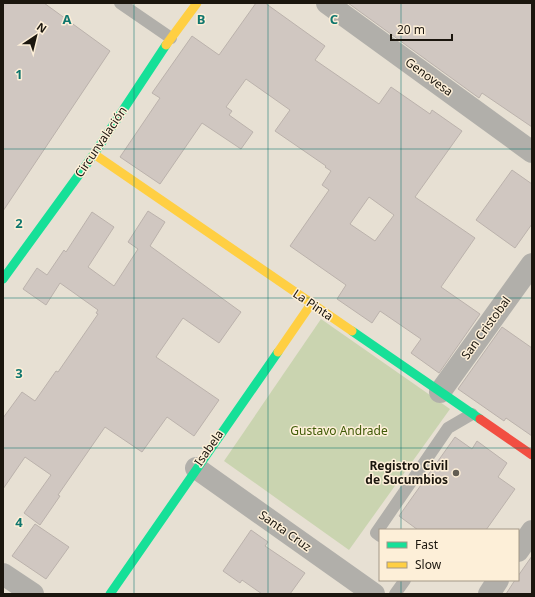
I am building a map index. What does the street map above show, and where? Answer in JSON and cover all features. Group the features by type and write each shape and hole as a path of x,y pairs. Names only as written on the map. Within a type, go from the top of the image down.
{"street":[{"name":"Circunvalación","path":"3,279 94,154 171,38 197,3"},
{"name":"Genovesa","path":"327,3 532,152"},
{"name":"La Pinta","path":"94,154 532,455"},
{"name":"San Cristobal","path":"440,392 532,264"},
{"name":"Isabela","path":"110,594 311,304"},
{"name":"Santa Cruz","path":"196,468 374,594"},
{"path":"519,550 532,531"},
{"path":"3,574 33,594"},
{"path":"489,594 497,581"}],"lane":[{"path":"120,3 171,38"},
{"path":"379,535 376,533 448,428 472,414"},
{"path":"396,594 404,581"}],"green space":[{"name":"Gustavo Andrade","path":"321,319 450,409 349,550 224,461"}],"building":[{"path":"3,3 44,3 110,51 3,211"},
{"path":"256,3 265,3 325,46 315,60 379,104 391,87 430,114 432,110 462,131 415,197 475,238 441,287 480,314 439,373 411,353 421,339 380,311 372,323 337,299 346,285 290,246 329,190 322,185 331,171 275,131 290,110 246,79 226,107 232,111 229,115 253,132 241,149 202,123 160,184 120,157 160,98 152,93 192,36 219,55","holes":["369,197 394,215 375,241 350,224"]},
{"path":"348,3 532,3 532,127 482,93 479,98"},
{"path":"512,170 532,184 532,224 515,248 476,220"},
{"path":"148,211 165,222 150,246 241,312 219,343 183,318 156,357 219,400 194,436 167,417 142,452 105,427 58,495 60,496 40,525 24,513 51,475 25,457 3,489 3,418 22,392 35,401 56,371 58,372 98,314 96,313 98,310 60,283 46,305 23,289 37,268 47,275 64,250 66,252 92,212 114,227 88,267 114,286 138,249 128,242"},
{"path":"502,327 532,348 532,436 506,418 504,421 458,389"},
{"path":"455,437 472,449 477,441 507,463 498,477 515,489 487,529 417,529 399,516"},
{"path":"35,524 69,547 46,579 12,556"},
{"path":"251,530 268,542 265,546 305,573 290,594 262,594 242,580 240,583 223,571"},
{"path":"532,556 532,594 506,594 514,581 519,581 519,575"}],"traffic: fast":[{"path":"3,279 94,154 166,45"},
{"path":"352,331 480,419"},
{"path":"110,594 278,352"}],"traffic: slow":[{"path":"166,45 197,3"},
{"path":"94,154 352,331"},
{"path":"278,352 311,304"}],"traffic: jam":[{"path":"480,419 532,455"}],"place":[{"name":"Registro Civil de Sucumbios","path":"456,473"}]}
